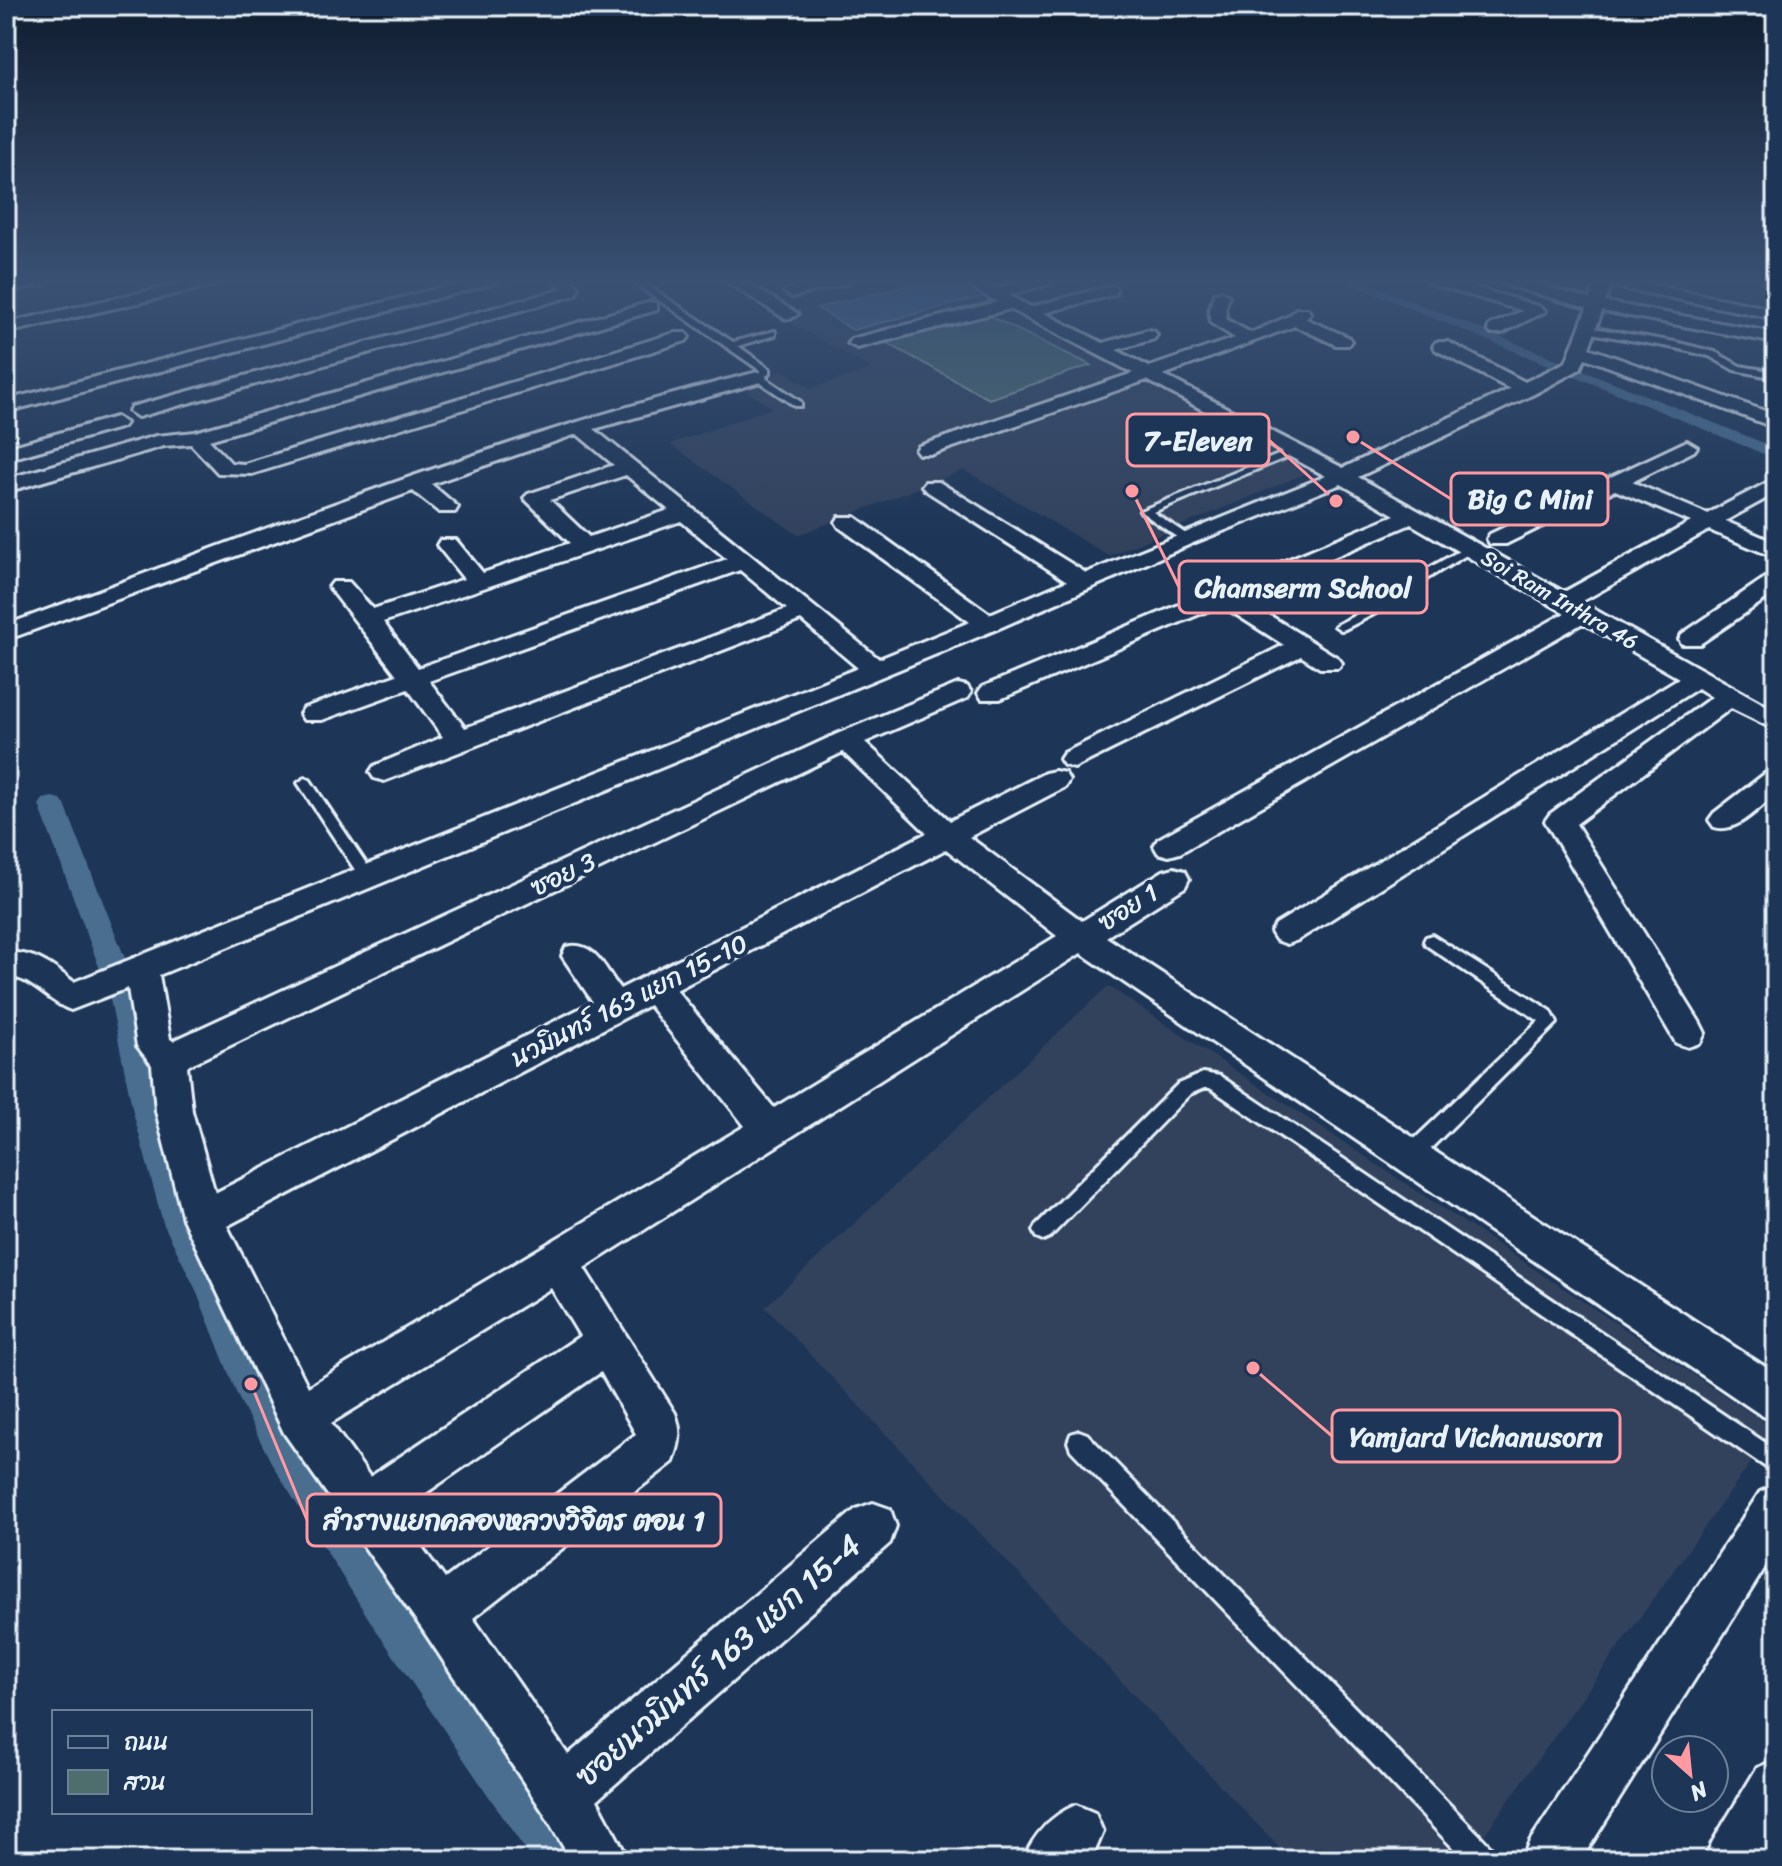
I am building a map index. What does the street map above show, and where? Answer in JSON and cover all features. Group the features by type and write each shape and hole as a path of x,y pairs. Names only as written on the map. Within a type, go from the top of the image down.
{"street":[{"path":"6,406 153,367"},
{"path":"138,411 299,367"},
{"path":"7,483 31,479 163,440 196,438 444,367"},
{"path":"526,367 543,378"},
{"path":"196,438 225,469 245,470 579,367"},
{"name":"Soi Ram Inthra 46","path":"1139,367 1414,515 1776,722"},
{"path":"914,428 933,447 1163,367"},
{"path":"1483,367 1527,390"},
{"path":"6,965 33,967 71,997 90,990 988,624 1185,538 1343,476 1527,390 1566,367"},
{"path":"1606,367 1776,422"},
{"path":"6,633 416,483 580,427 758,377"},
{"path":"107,379 163,440"},
{"path":"31,479 8,453 116,423"},
{"path":"580,427 874,668"},
{"path":"1498,539 1687,447"},
{"path":"583,544 535,498 630,467"},
{"path":"416,483 447,507"},
{"path":"1617,483 1776,551"},
{"path":"1169,846 1572,607 1706,520 1776,484"},
{"path":"932,486 1084,582"},
{"path":"368,619 685,512"},
{"path":"991,693 1220,594 1414,515"},
{"path":"847,522 988,624"},
{"path":"448,545 477,580"},
{"path":"313,714 743,561"},
{"path":"1691,639 1776,581"},
{"path":"341,587 415,677 460,740"},
{"path":"1220,594 1329,663"},
{"path":"384,772 460,740 805,610"},
{"name":"นวมินทร์ 163 แยก 15-10","path":"203,1219 949,835 1064,769 1302,646"},
{"path":"1287,932 1698,677"},
{"name":"ซอย 3","path":"169,1059 847,740 958,692"},
{"path":"1688,1033 1560,821 1730,696"},
{"path":"847,740 949,835 1081,936 1776,1400"},
{"path":"1724,820 1776,780"},
{"name":"ซอย 1","path":"300,1417 558,1262 1174,879"},
{"path":"578,956 615,1008"},
{"path":"137,971 154,1046 169,1059 174,1111 203,1219 300,1417 440,1613 563,1794 601,1860"},
{"path":"654,987 770,1130"},
{"path":"440,1613 657,1446 660,1439 659,1429 558,1262"},
{"path":"366,1507 608,1342"},
{"path":"1549,1860 1776,1508"},
{"name":"ซอยนวมินทร์ 163 แยก 15-4","path":"563,1794 873,1526"},
{"path":"1732,1860 1776,1787"}],"lane":[{"path":"758,377 767,373 762,367"},
{"path":"1735,367 1776,375"},
{"path":"758,377 798,404"},
{"path":"1185,538 1145,511 1297,451"},
{"path":"1341,626 1418,587 1419,578 1472,548"},
{"path":"305,783 368,878"},
{"path":"1410,1156 1548,1023 1545,1016 1432,941"},
{"path":"1043,1231 1184,1089 1203,1080 1214,1081 1776,1463"},
{"path":"1079,1442 1484,1860"}],"shaded area":[{"path":"869,367 1127,367 1319,468 1109,556 964,470 798,535 670,444 772,408 735,384 782,370 811,388 872,369"},
{"path":"1108,986 1775,1429 1466,1860 1291,1860 765,1307"}],"green space":[{"path":"931,367 1085,367 989,399"}],"waterway":[{"path":"1562,367 1776,454"},
{"path":"52,805 124,994 149,1112 180,1223 210,1282 251,1384 287,1452 387,1609 561,1860"}],"place":[{"name":"Big C Mini","path":"1353,437"},
{"name":"Chamserm School","path":"1132,491"},
{"name":"7-Eleven","path":"1336,501"},
{"name":"Yamjard Vichanusorn","path":"1253,1368"},
{"name":"ลำรางแยกคลองหลวงวิจิตร ตอน 1","path":"251,1384"}]}
